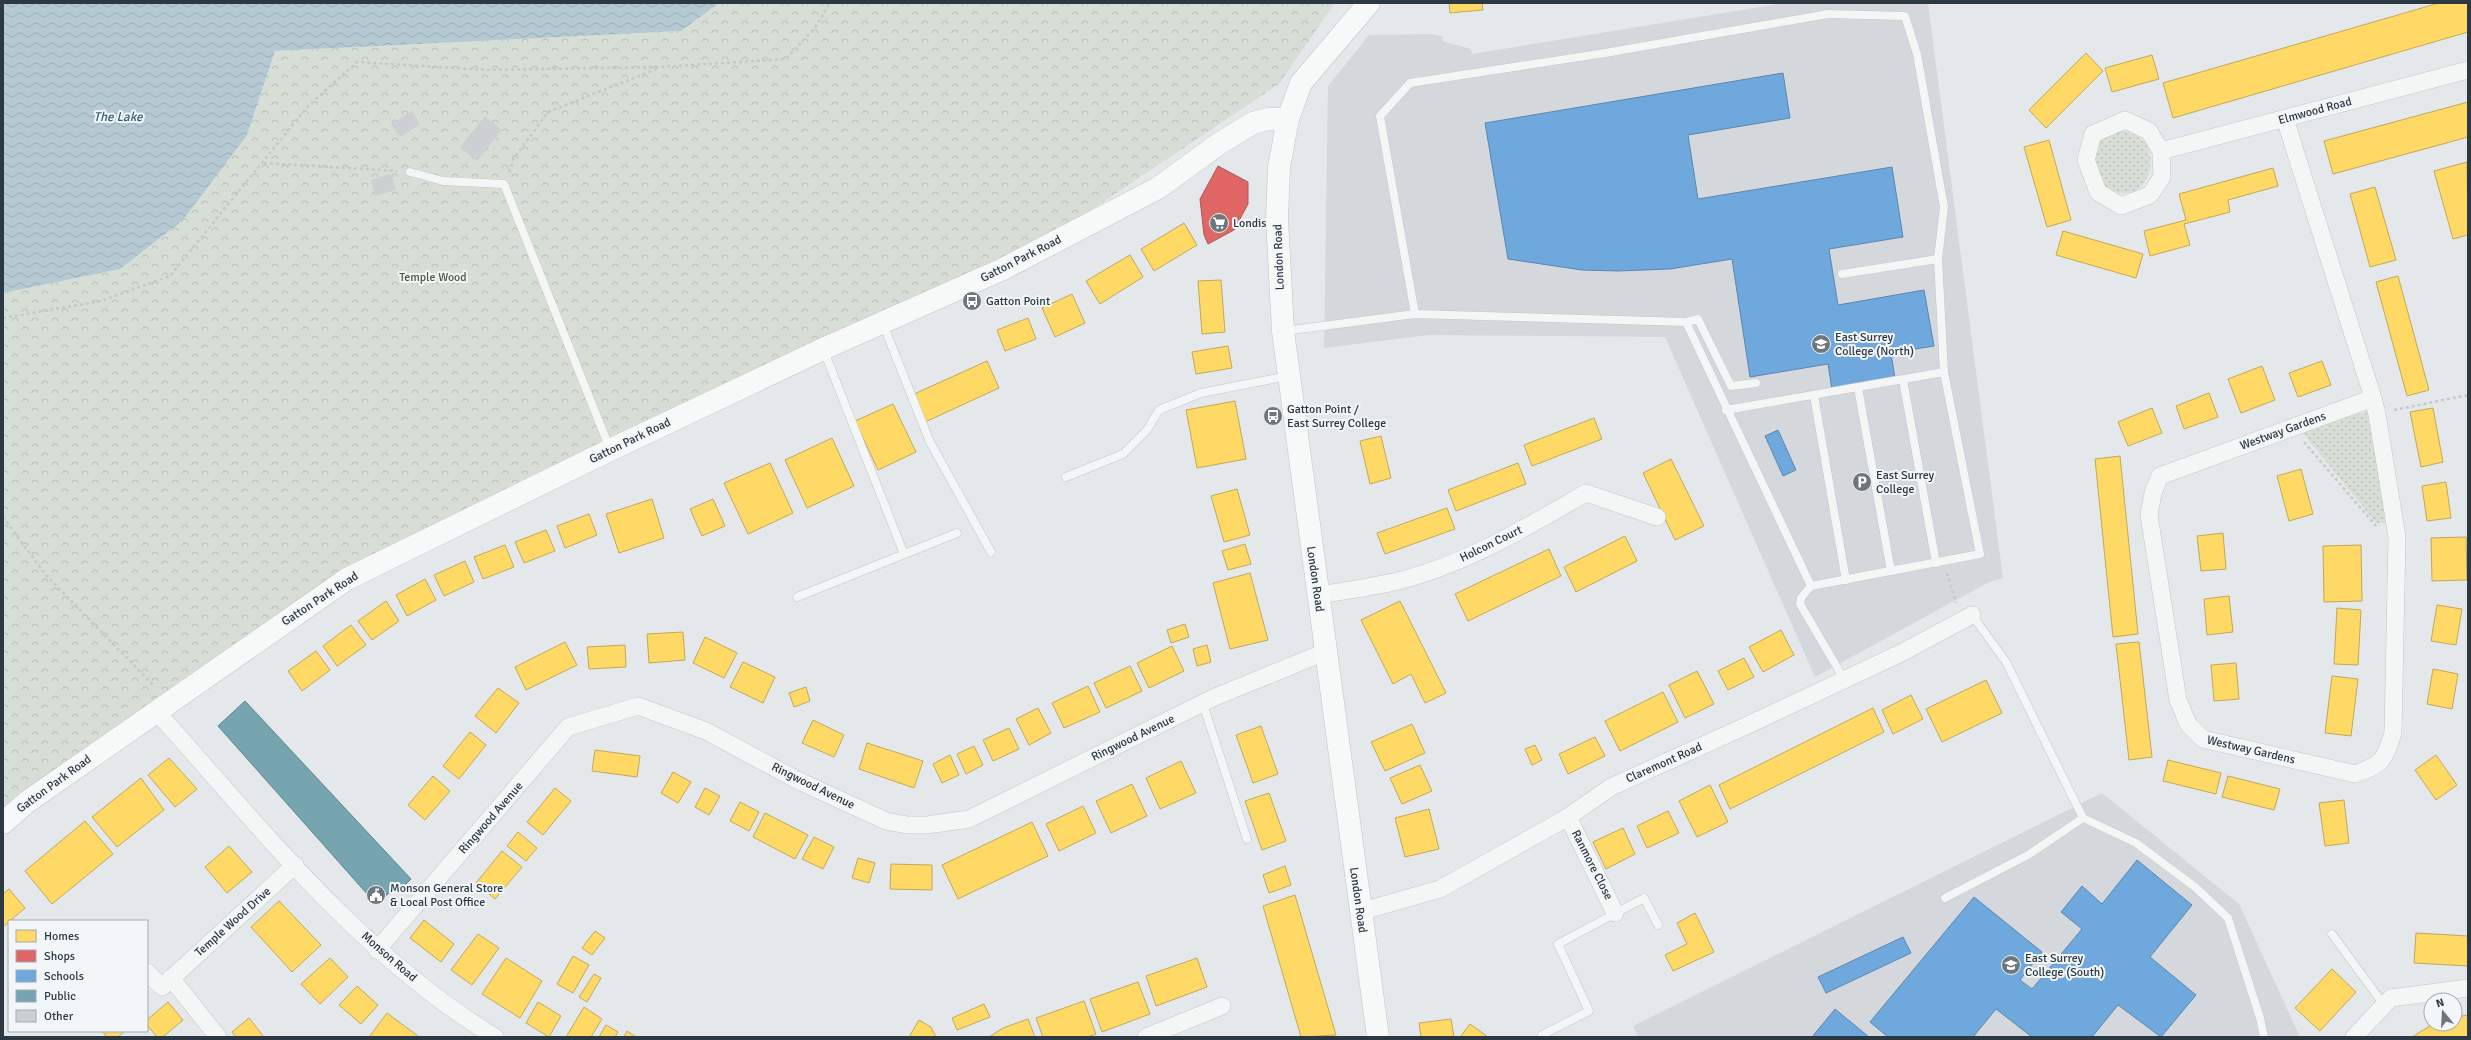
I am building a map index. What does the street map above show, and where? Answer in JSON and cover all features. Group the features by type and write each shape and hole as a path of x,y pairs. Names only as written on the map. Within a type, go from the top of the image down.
{"main road":[{"name":"London Road","path":"1369,3 1301,83 1288,119 1279,167 1277,219 1283,331 1359,912 1378,1037"},
{"name":"Gatton Park Road","path":"3,823 27,802 158,702 347,579 610,450 823,349 1003,269 1158,188 1220,143 1253,123 1268,119 1288,119"}],"street":[{"name":"Elmwood Road","path":"2161,150 2285,119 2468,70"},
{"name":"Westway Gardens","path":"2285,119 2375,406 2396,529 2392,733 2387,749 2377,766 2355,774 2203,740 2188,724 2178,700 2149,515 2152,494 2160,476 2293,427 2375,406"},
{"path":"2125,120 2149,132 2161,150 2162,177 2150,195 2121,206 2098,192 2086,160 2093,134 2125,120"},
{"name":"Holcon Court","path":"1318,595 1402,580 1453,564 1521,530 1586,493 1657,517"},
{"name":"Claremont Road","path":"1359,912 1440,889 1568,817 1611,786 1748,725 1968,617"},
{"name":"Ringwood Avenue","path":"377,950 568,727 638,706 706,731 797,780 886,821 907,825 927,825 969,819 1203,704 1325,652"},
{"name":"Monson Road","path":"158,702 295,865 377,950 460,1016 495,1037"},
{"name":"Ranmore Close","path":"1568,817 1616,912"},
{"name":"Temple Wood Drive","path":"148,973 162,987 295,865"},
{"path":"171,978 218,1037"},
{"path":"2354,1037 2391,998 2468,988"},
{"path":"1146,1037 1222,1006"}],"lane":[{"path":"1415,314 1380,116 1410,84 1605,53 1828,14 1905,16 1917,54 1944,207 1938,259 1944,372 1980,554 1810,586 1801,598 1800,604 1844,679"},
{"path":"410,172 443,181 504,184 610,450"},
{"path":"1842,274 1938,259"},
{"path":"1283,331 1415,314 1686,322 1698,319 1731,386 1756,383"},
{"path":"1686,322 1726,410 1810,586"},
{"path":"882,323 930,442 991,552"},
{"path":"823,349 904,554"},
{"path":"1726,410 1814,396 1944,372"},
{"path":"1066,477 1123,454 1147,430 1158,410 1202,393 1289,376"},
{"path":"1903,380 1940,562"},
{"path":"1858,388 1891,571"},
{"path":"1814,396 1846,580"},
{"path":"797,597 957,533"},
{"path":"1968,617 2006,662 2083,818 2136,843 2195,887 2228,918 2260,1018 2264,1037"},
{"path":"1203,704 1247,839"},
{"path":"1945,898 2028,855 2083,818"},
{"path":"1542,1035 1589,1011 1558,944 1644,898 1658,925"},
{"path":"2332,934 2384,1006"}],"path":[{"path":"3,318 101,301 170,276 264,163 308,106 357,62 488,70 660,67 786,59 814,29 830,3"},
{"path":"504,184 514,158 548,112 660,67"},
{"path":"264,163 410,172"},
{"path":"2375,406 2468,395"},
{"path":"2293,427 2375,526 2396,529"},
{"path":"3,516 45,574 158,702"},
{"path":"1940,562 1968,617"}],"shaded area":[{"name":"East Surrey College (North)","path":"1784,3 1928,3 2003,578 1989,582 1815,677 1665,337 1429,335 1324,348 1328,86 1369,35 1432,34 1443,37 1442,41 1471,49 1472,54"},
{"name":"East Surrey College (South)","path":"2102,793 2239,904 2300,1037 1638,1037 1633,1026"}],"green space":[{"name":"Temple Wood","path":"719,3 1335,3 1279,84 1003,269 347,579 3,823 3,293 120,269 247,135 275,51 681,31"},
{"path":"2120,131 2137,136 2147,146 2151,159 2149,173 2142,185 2132,192 2118,193 2102,184 2094,169 2093,155 2096,144 2100,140"},
{"path":"2367,411 2388,523 2376,523 2302,432"}],"water":[{"name":"The Lake","path":"3,3 719,3 681,31 275,51 247,135 183,220 120,269 3,293"}],"building: Homes":[{"path":"1449,3 1482,3 1483,10 1450,13"},
{"path":"2439,3 2468,3 2468,32 2173,118 2163,83"},
{"path":"2086,53 2103,71 2046,128 2029,110"},
{"path":"2152,55 2159,79 2112,92 2105,68"},
{"path":"2468,102 2468,137 2333,174 2324,141"},
{"path":"2049,140 2071,220 2047,227 2024,147"},
{"path":"2467,162 2468,235 2453,239 2434,171"},
{"path":"2273,168 2278,186 2228,200 2230,212 2184,224 2190,245 2150,256 2144,231 2186,220 2179,194"},
{"path":"2375,187 2396,260 2370,267 2350,194"},
{"path":"1184,223 1197,245 1154,271 1141,249"},
{"path":"2063,231 2143,254 2136,278 2056,255"},
{"path":"1130,255 1143,277 1100,304 1086,281"},
{"path":"2398,276 2429,390 2407,396 2376,282"},
{"path":"1221,280 1225,332 1202,334 1198,281"},
{"path":"1072,294 1085,323 1055,337 1042,308"},
{"path":"1028,318 1036,339 1005,351 997,330"},
{"path":"1228,346 1232,368 1196,374 1192,352"},
{"path":"987,361 999,388 925,422 912,395"},
{"path":"2322,361 2331,385 2298,397 2289,373"},
{"path":"2262,366 2275,400 2241,413 2228,379"},
{"path":"2209,393 2218,417 2184,429 2176,406"},
{"path":"1235,401 1246,459 1197,468 1186,410"},
{"path":"893,404 916,452 878,470 855,421"},
{"path":"2152,408 2162,433 2128,446 2118,422"},
{"path":"2433,408 2443,462 2421,467 2410,412"},
{"path":"1594,418 1602,439 1532,466 1524,445"},
{"path":"1381,436 1391,478 1370,484 1360,441"},
{"path":"832,438 854,486 807,508 785,460"},
{"path":"2120,456 2138,634 2113,637 2095,459"},
{"path":"1671,459 1704,526 1675,540 1643,473"},
{"path":"770,463 793,513 748,534 724,483"},
{"path":"1518,463 1526,484 1456,511 1448,490"},
{"path":"2301,469 2313,514 2289,521 2277,476"},
{"path":"2446,482 2451,518 2427,521 2422,486"},
{"path":"1237,489 1250,535 1224,542 1211,496"},
{"path":"652,499 664,538 619,553 606,514"},
{"path":"713,499 725,526 702,536 690,509"},
{"path":"1447,508 1455,529 1385,554 1377,533"},
{"path":"589,514 597,535 565,548 557,526"},
{"path":"546,530 555,551 524,563 515,542"},
{"path":"2223,533 2226,569 2201,571 2197,536"},
{"path":"1625,536 1637,561 1576,592 1564,567"},
{"path":"2466,537 2467,580 2432,581 2431,538"},
{"path":"1245,544 1251,564 1228,570 1222,551"},
{"path":"505,545 514,567 483,579 474,557"},
{"path":"2361,545 2362,601 2324,602 2323,546"},
{"path":"1549,549 1561,576 1468,621 1455,594"},
{"path":"465,561 474,582 444,596 434,575"},
{"path":"1250,573 1268,640 1230,649 1213,583"},
{"path":"425,579 436,600 407,616 396,595"},
{"path":"2229,596 2233,632 2207,635 2204,599"},
{"path":"386,601 399,621 372,640 358,621"},
{"path":"1400,601 1446,693 1425,703 1411,674 1393,684 1361,620"},
{"path":"2437,605 2462,609 2456,645 2431,641"},
{"path":"2337,608 2361,610 2358,665 2334,664"},
{"path":"1185,624 1189,637 1171,643 1167,630"},
{"path":"351,625 366,645 337,666 323,646"},
{"path":"1781,630 1794,655 1763,672 1749,647"},
{"path":"683,632 685,660 649,663 647,634"},
{"path":"705,637 737,653 724,678 693,663"},
{"path":"565,642 577,665 526,690 515,667"},
{"path":"2139,642 2152,757 2129,760 2116,644"},
{"path":"625,645 626,667 589,669 587,647"},
{"path":"1207,645 1211,662 1197,666 1193,649"},
{"path":"1172,646 1184,671 1149,688 1137,663"},
{"path":"316,651 330,670 302,691 288,671"},
{"path":"1744,658 1754,677 1728,690 1718,671"},
{"path":"743,662 775,677 763,703 730,687"},
{"path":"2236,663 2239,699 2214,701 2211,665"},
{"path":"1130,666 1142,691 1106,708 1094,683"},
{"path":"2433,669 2458,674 2452,709 2427,704"},
{"path":"1697,671 1714,704 1685,718 1669,685"},
{"path":"2332,676 2358,679 2351,736 2325,733"},
{"path":"1986,680 2002,713 1942,742 1926,709"},
{"path":"1088,686 1100,712 1064,728 1052,703"},
{"path":"806,687 810,701 794,707 789,693"},
{"path":"498,688 519,703 496,733 475,716"},
{"path":"1663,692 1678,722 1620,751 1605,721"},
{"path":"1911,695 1923,719 1893,734 1882,710"},
{"path":"1038,708 1051,733 1029,745 1016,719"},
{"path":"1873,708 1884,732 1730,809 1719,785"},
{"path":"813,720 844,735 834,757 802,743"},
{"path":"1412,724 1425,753 1385,771 1371,742"},
{"path":"1261,726 1278,774 1253,783 1236,735"},
{"path":"1009,728 1019,749 993,761 983,740"},
{"path":"470,732 486,745 459,779 443,766"},
{"path":"1595,737 1605,756 1568,774 1559,754"},
{"path":"867,743 923,761 914,788 859,769"},
{"path":"1535,745 1542,760 1532,765 1525,749"},
{"path":"974,746 983,765 966,774 957,754"},
{"path":"595,750 640,756 637,777 592,771"},
{"path":"950,755 959,775 942,783 933,764"},
{"path":"2436,755 2457,785 2436,800 2415,770"},
{"path":"169,758 197,789 175,807 148,775"},
{"path":"2168,760 2221,773 2216,794 2163,781"},
{"path":"1181,761 1196,793 1160,809 1146,778"},
{"path":"1420,765 1432,791 1402,804 1390,778"},
{"path":"673,772 691,782 678,803 661,793"},
{"path":"433,776 450,791 425,820 408,805"},
{"path":"2228,776 2280,789 2274,810 2222,797"},
{"path":"141,778 164,810 117,847 92,817"},
{"path":"1132,784 1147,816 1111,833 1096,801"},
{"path":"1710,785 1728,822 1697,837 1679,801"},
{"path":"555,788 571,801 543,835 527,822"},
{"path":"705,788 720,796 709,815 695,807"},
{"path":"1269,793 1286,841 1262,850 1245,801"},
{"path":"2344,800 2349,843 2325,846 2319,803"},
{"path":"740,802 759,812 749,831 730,821"},
{"path":"1083,806 1096,833 1059,851 1046,824"},
{"path":"1429,809 1439,849 1405,857 1395,818"},
{"path":"1668,811 1679,833 1647,848 1637,826"},
{"path":"765,813 808,835 795,859 753,837"},
{"path":"85,821 113,854 52,904 25,871"},
{"path":"1032,822 1048,856 958,899 942,865"},
{"path":"1623,828 1635,854 1606,869 1593,842"},
{"path":"518,832 537,848 526,861 507,846"},
{"path":"814,837 834,847 823,869 802,859"},
{"path":"229,846 252,872 227,893 205,867"},
{"path":"502,851 522,867 495,899 476,883"},
{"path":"858,858 875,863 869,883 852,878"},
{"path":"891,864 932,865 932,890 890,889"},
{"path":"1285,866 1291,885 1269,893 1263,875"},
{"path":"9,889 25,908 11,920 8,920 8,923 3,927 3,894"},
{"path":"1295,895 1336,1035 1301,1037 1263,906"},
{"path":"279,901 321,945 292,972 251,927"},
{"path":"1695,913 1714,952 1673,971 1665,955 1687,944 1677,923"},
{"path":"424,920 454,944 441,962 410,938"},
{"path":"595,931 605,938 592,955 582,948"},
{"path":"2416,933 2468,936 2468,966 2414,963"},
{"path":"478,934 499,948 472,985 451,970"},
{"path":"573,956 589,965 573,993 557,984"},
{"path":"330,958 348,977 320,1004 301,984"},
{"path":"506,958 542,981 520,1018 482,994"},
{"path":"1197,958 1207,987 1156,1006 1146,976"},
{"path":"2332,969 2356,992 2320,1031 2295,1008"},
{"path":"594,974 601,978 587,1002 579,997"},
{"path":"1138,982 1150,1014 1102,1032 1090,999"},
{"path":"357,986 378,1005 361,1024 339,1005"},
{"path":"1084,1001 1096,1034 1087,1037 1043,1037 1036,1018"},
{"path":"168,1002 183,1020 163,1037 157,1037 148,1026 148,1019"},
{"path":"538,1002 561,1016 549,1037 526,1023"},
{"path":"984,1004 990,1017 957,1030 952,1018"},
{"path":"584,1007 602,1019 591,1037 566,1037"},
{"path":"387,1013 418,1036 369,1037"},
{"path":"2468,1015 2468,1037 2412,1037 2423,1030 2423,1032 2463,1032 2463,1016"},
{"path":"249,1018 264,1037 236,1037 232,1032"},
{"path":"1028,1019 1035,1037 989,1037 1003,1028"},
{"path":"1451,1019 1454,1037 1421,1037 1419,1023"},
{"path":"919,1020 931,1027 936,1037 909,1037"},
{"path":"1470,1024 1488,1037 1460,1037"},
{"path":"606,1025 618,1032 615,1037 599,1037"},
{"path":"627,1031 636,1037 624,1037"},
{"path":"103,1032 124,1032 118,1037 107,1037"}],"building: Shops":[{"path":"1218,166 1248,182 1248,204 1234,230 1208,244 1204,235 1200,199"}],"building: Schools":[{"path":"1783,73 1790,118 1688,135 1698,199 1892,167 1903,237 1829,249 1838,305 1924,290 1934,346 1891,353 1895,379 1832,390 1828,364 1750,377 1732,259 1670,269 1618,271 1582,270 1508,259 1485,123"},
{"path":"1778,430 1796,470 1783,476 1765,436"},
{"path":"2137,860 2192,905 2150,957 2196,995 2161,1037 2118,1005 2092,1037 2032,1037 1996,1009 1973,1037 1888,1037 1870,1022 1974,897 2042,952 2020,980 2032,989 2082,929 2061,912 2082,886 2102,904"},
{"path":"1903,937 1911,953 1826,993 1818,977"},
{"path":"1835,1009 1869,1037 1812,1037"}],"building: Public":[{"path":"245,701 411,879 398,892 394,889 376,904 218,726"}],"building: Other":[{"path":"412,111 420,124 400,137 391,124"},
{"path":"485,116 502,130 477,161 460,147"},
{"path":"391,174 396,190 375,196 371,180"}],"place":[{"name":"Londis","path":"1219,223"},
{"name":"Gatton Point","path":"972,301"},
{"name":"East Surrey College (North)","path":"1821,344"},
{"name":"Gatton Point / East Surrey College","path":"1273,416"},
{"name":"East Surrey College","path":"1862,482"},
{"name":"Monson General Store & Local Post Office","path":"376,895"},
{"name":"East Surrey College (South)","path":"2011,965"}]}
